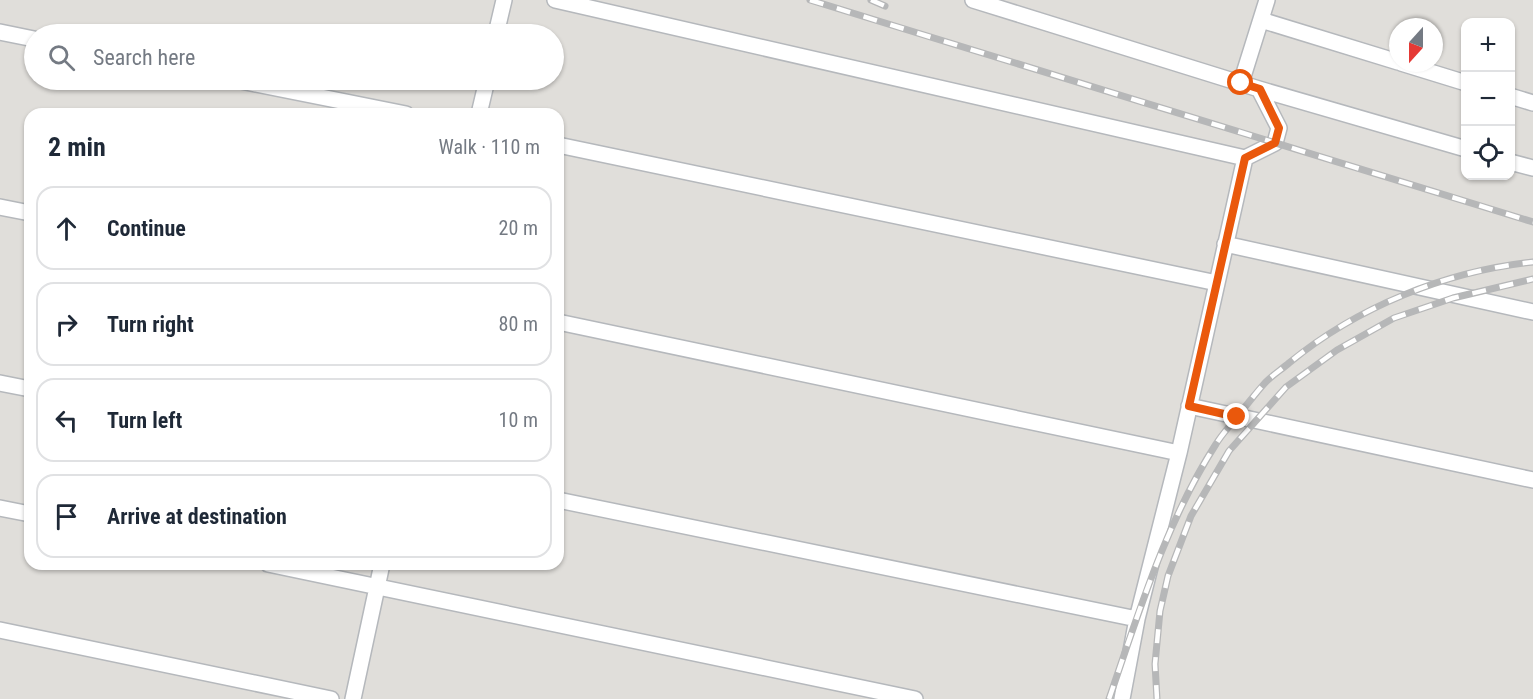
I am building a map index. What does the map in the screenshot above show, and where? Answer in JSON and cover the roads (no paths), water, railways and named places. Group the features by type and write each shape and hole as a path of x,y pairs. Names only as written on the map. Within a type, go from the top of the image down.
{"lane":[{"path":"498,24 504,0"},
{"path":"555,0 1245,158 1275,143 1279,128 1260,89"},
{"path":"973,0 1260,89 1461,147"},
{"path":"1241,83 1267,0"},
{"path":"1261,20 1389,60"},
{"path":"0,32 24,37"},
{"path":"1431,72 1461,81"},
{"path":"286,90 376,108"},
{"path":"480,108 485,90"},
{"path":"1515,98 1533,103"},
{"path":"564,146 1217,283"},
{"path":"1122,699 1137,619 1179,453 1245,158"},
{"path":"1515,163 1533,168"},
{"path":"0,207 24,212"},
{"path":"1226,244 1533,312"},
{"path":"564,323 1179,453"},
{"path":"0,383 24,388"},
{"path":"1189,406 1533,480"},
{"path":"564,501 1137,619"},
{"path":"0,508 24,513"},
{"path":"296,570 915,699"},
{"path":"353,699 381,570"},
{"path":"0,630 331,699"}],"railway":[{"path":"810,0 1533,222"},
{"path":"871,0 885,6"},
{"path":"1109,699 1155,568 1182,505 1218,440 1267,381 1315,343 1373,309 1404,295 1468,274 1533,262"},
{"path":"1157,699 1155,664 1160,611 1168,576 1191,516 1229,451 1286,387 1337,350 1394,318 1453,298 1533,279"}]}
